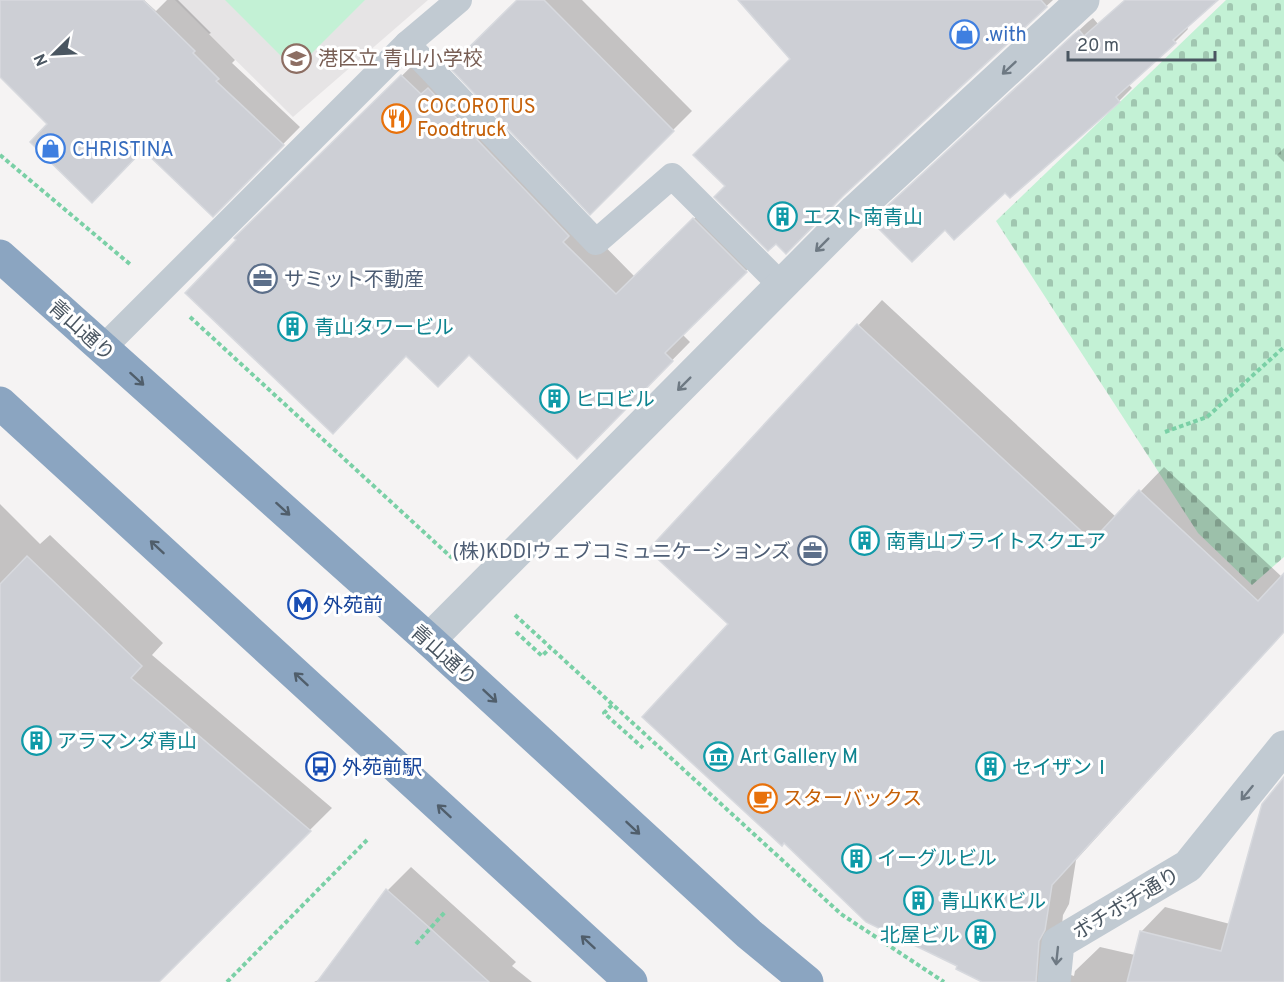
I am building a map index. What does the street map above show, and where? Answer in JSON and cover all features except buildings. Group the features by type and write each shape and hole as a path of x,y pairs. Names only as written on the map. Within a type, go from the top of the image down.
{"highway":[{"name":"青山通り","path":"0,256 429,640 749,934 807,982"},
{"path":"0,403 631,982"}],"street":[{"path":"429,640 856,210 1083,0"},
{"name":"ボチボチ通り","path":"1054,982 1058,943 1188,866 1284,747"}],"lane":[{"path":"103,348 407,44 459,0"},
{"path":"407,44 596,242 672,176 782,286"}],"path":[{"path":"0,155 140,273"},
{"path":"184,310 841,914 945,982"},
{"path":"1164,432 1207,417 1284,347"},
{"path":"516,632 542,656 550,648"},
{"path":"612,705 604,713 643,748"},
{"path":"227,982 367,840"},
{"path":"416,945 446,912"}],"shaded area":[{"name":"港区立 青山小学校","path":"175,0 428,0 293,117"}],"green space":[{"path":"225,0 365,0 295,70"},
{"path":"1226,0 1284,0 1284,557 1252,585 1198,533 996,221"}],"place":[{"name":".with","path":"964,34"},
{"name":"港区立 青山小学校","path":"297,58"},
{"name":"COCOROTUS Foodtruck","path":"396,118"},
{"name":"CHRISTINA","path":"51,149"},
{"name":"エスト南青山","path":"782,217"},
{"name":"サミット不動産","path":"263,279"},
{"name":"青山タワービル","path":"293,327"},
{"name":"ヒロビル","path":"554,399"},
{"name":"南青山ブライトスクエア","path":"865,541"},
{"name":"(株)KDDIウェブコミュニケーションズ","path":"812,551"},
{"name":"外苑前","path":"302,605"},
{"name":"アラマンダ青山","path":"36,741"},
{"name":"Art Gallery M","path":"718,756"},
{"name":"外苑前駅","path":"321,767"},
{"name":"セイザンⅠ","path":"991,767"},
{"name":"スターバックス","path":"762,798"},
{"name":"イーグルビル","path":"856,858"},
{"name":"青山KKビル","path":"919,901"},
{"name":"北屋ビル","path":"981,935"}]}
